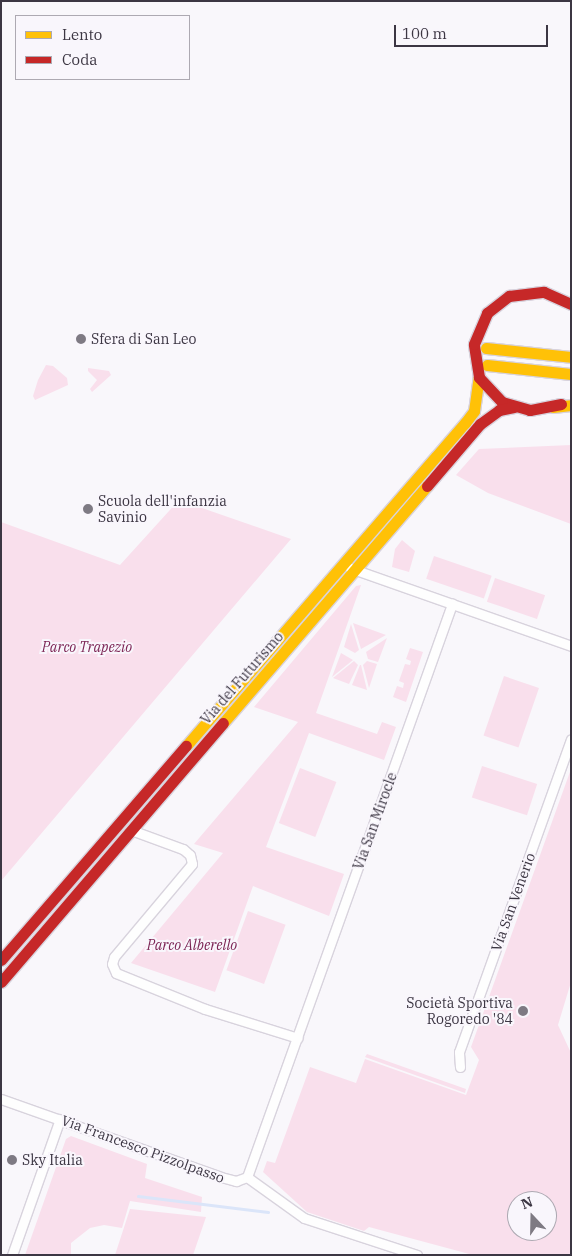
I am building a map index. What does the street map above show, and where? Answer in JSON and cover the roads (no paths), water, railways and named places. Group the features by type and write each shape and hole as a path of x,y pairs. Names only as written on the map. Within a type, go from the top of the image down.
{"main road":[{"path":"571,288 558,296 571,304"},
{"name":"Via del Futurismo","path":"1,960 340,564 465,423 477,401 478,375 473,356 476,332 486,313 509,296 537,291 558,296"},
{"path":"507,350 538,344 571,346"},
{"path":"486,348 571,357"},
{"path":"487,365 571,374"},
{"path":"542,371 571,384"},
{"path":"478,375 491,393 514,408 530,410 571,405"},
{"path":"553,407 571,397"},
{"name":"Via del Futurismo","path":"1,982 480,424 499,410 514,408"}],"street":[{"path":"340,564 571,646"},
{"name":"Via San Mirocle","path":"246,1176 298,1038 452,604"},
{"name":"Via San Venerio","path":"460,1067 459,1052 571,739"},
{"path":"131,830 185,850 192,864 114,956 112,964 116,973 204,1009 298,1038"},
{"name":"Via Francesco Pizzolpasso","path":"1,1099 221,1177 236,1181 246,1176 304,1218 417,1255"},
{"path":"12,1255 60,1119"}],"waterway":[{"path":"138,1196 268,1212"}],"place":[{"name":"Sfera di San Leo","path":"81,339"},
{"name":"Scuola dell'infanzia Savinio","path":"88,509"},
{"name":"Società Sportiva Rogoredo '84","path":"523,1011"},
{"name":"Sky Italia","path":"12,1160"}],"park label":[{"name":"Parco Trapezio","path":"87,647"},
{"name":"Parco Alberello","path":"192,945"}]}
